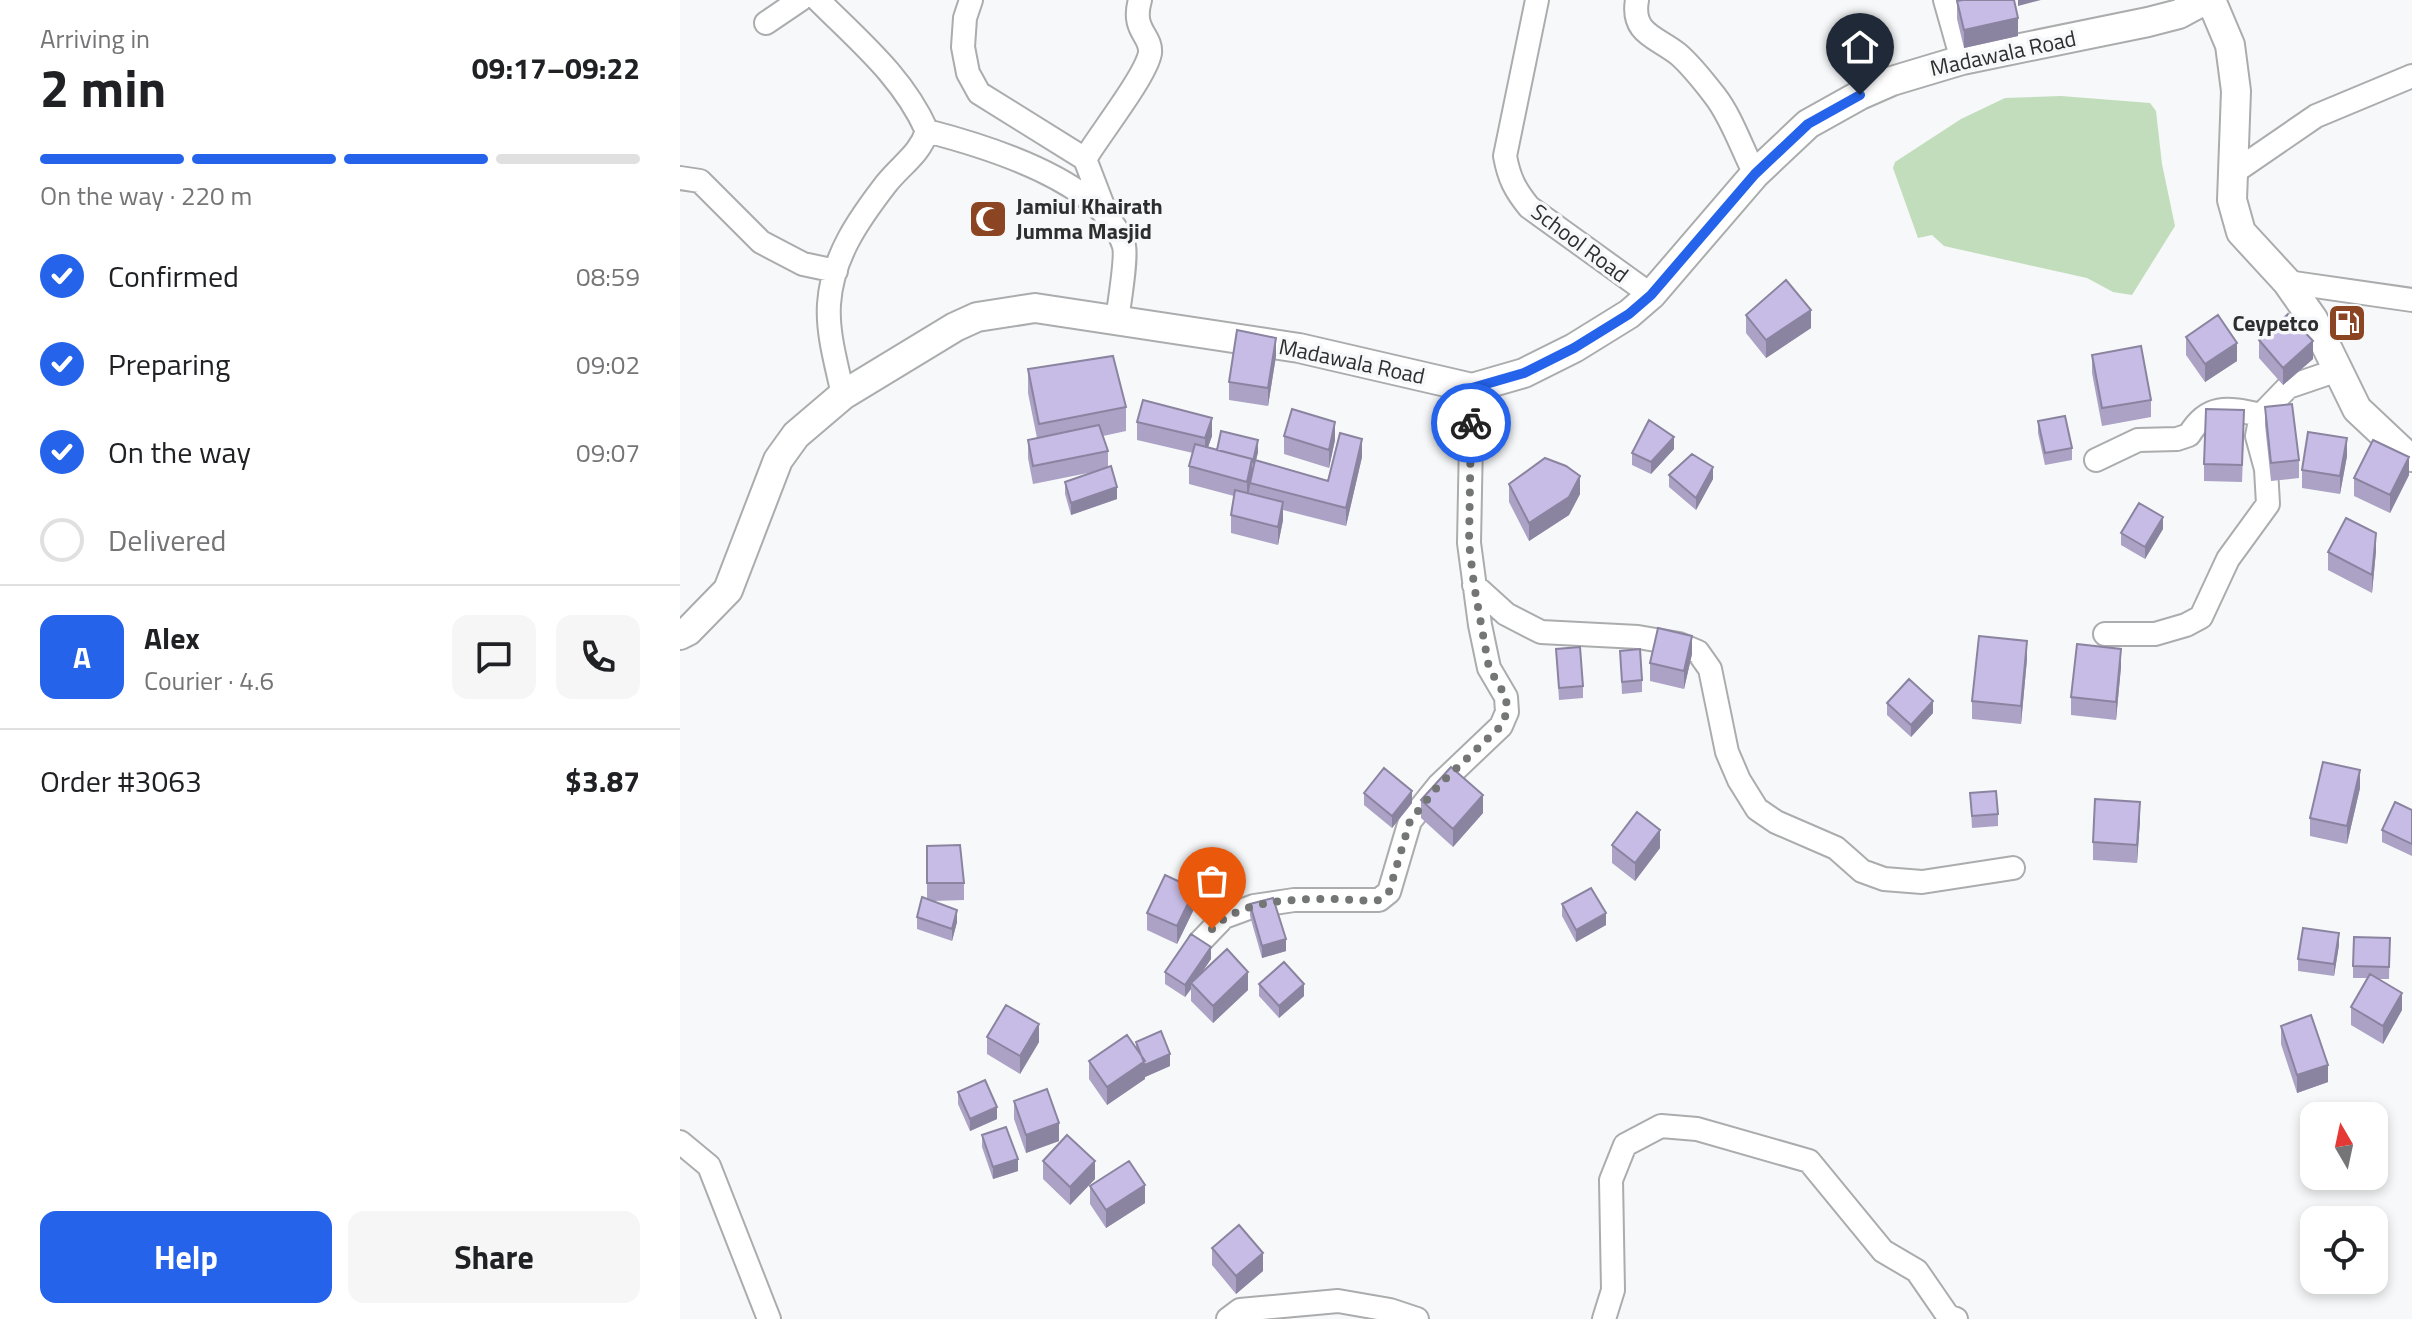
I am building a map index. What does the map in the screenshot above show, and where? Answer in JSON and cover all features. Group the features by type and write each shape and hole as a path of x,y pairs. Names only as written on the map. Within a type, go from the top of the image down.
{"main road":[{"name":"Madawala Road","path":"680,635 688,631 728,590 778,460 796,435 843,395 955,327 977,317 1035,308 1299,348 1472,388 1524,373 1574,348 1629,314 1651,295 1755,174 1808,124 1860,95 1892,81 1962,60 2163,18 2179,14 2205,0"},
{"path":"2211,0 2230,45 2236,91 2232,200 2241,232 2287,282 2313,319 2357,409 2412,457"}],"street":[{"path":"766,23 800,0"},
{"path":"818,0 874,53 915,105 927,131 923,144 889,180 851,230 836,271 829,304 831,333 843,395"},
{"path":"971,0 965,18 963,47 968,73 979,93 1085,159 1108,220 1125,248 1117,320"},
{"path":"1085,159 1129,93 1150,54 1149,44 1137,21 1140,0"},
{"name":"School Road","path":"1537,0 1505,156 1508,176 1515,191 1529,207 1651,295"},
{"path":"1637,0 1635,11 1641,28 1678,54 1717,99 1755,174"},
{"path":"1945,0 1962,60"},
{"path":"2233,173 2316,116 2412,76"},
{"path":"927,131 990,149 1037,167 1080,194 1108,220"},
{"path":"680,178 700,181 761,242 803,264 836,271"},
{"path":"2287,282 2412,300"},
{"path":"2105,634 2155,634 2201,617 2228,559 2268,504 2266,469 2257,436 2261,415 2288,387 2338,370"},
{"path":"1200,942 1224,917 1254,906 1294,900 1379,900 1389,892 1410,821 1439,785 1501,726 1507,712 1506,697 1489,668 1469,543 1472,388"},
{"path":"2096,460 2138,440 2177,439 2189,435 2197,422 2213,411 2224,409 2261,415"},
{"path":"1474,585 1506,614 1541,632 1638,637 1679,644 1698,652 1710,669 1727,752 1739,780 1757,809 1776,822 1836,848 1862,871 1884,879 1922,882 2013,868"},
{"path":"1604,1319 1613,1290 1611,1180 1625,1145 1661,1126 1697,1129 1809,1161 1883,1251 1917,1271 1948,1316 1956,1319"},
{"path":"680,1142 709,1166 769,1319"},
{"path":"1228,1319 1240,1310 1338,1301 1390,1310 1417,1319"}],"green space":[{"path":"2061,96 2150,103 2156,111 2162,164 2175,226 2132,295 2113,292 2087,278 1944,246 1932,235 1918,238 1893,168 1895,162 1961,119 2005,98"}],"building":[{"path":"2014,0 2018,18 1964,30 1957,1"},
{"path":"1786,280 1811,310 1766,340 1746,315"},
{"path":"2288,314 2313,341 2283,368 2259,340"},
{"path":"2218,315 2237,343 2205,364 2186,337"},
{"path":"1237,330 1276,338 1268,388 1229,382"},
{"path":"2141,346 2151,400 2102,408 2092,355"},
{"path":"1113,356 1126,407 1039,424 1028,369"},
{"path":"1143,400 1212,418 1205,438 1137,422"},
{"path":"2292,404 2299,460 2271,463 2265,407"},
{"path":"1292,409 1335,422 1329,450 1284,436"},
{"path":"2206,409 2244,410 2242,465 2204,464"},
{"path":"2065,416 2072,448 2045,453 2038,421"},
{"path":"1649,420 1674,437 1651,462 1632,453"},
{"path":"1099,425 1108,451 1033,466 1028,440"},
{"path":"1221,431 1258,440 1253,461 1217,450"},
{"path":"2308,432 2347,438 2340,476 2302,470"},
{"path":"1340,433 1362,439 1346,508 1250,483 1255,460 1328,481"},
{"path":"2373,440 2409,457 2390,495 2354,478"},
{"path":"1195,444 1252,459 1247,482 1189,466"},
{"path":"1692,454 1713,467 1696,498 1669,475"},
{"path":"1545,458 1566,466 1580,476 1569,497 1529,523 1509,484"},
{"path":"1111,466 1117,487 1071,503 1065,482"},
{"path":"1235,490 1283,502 1278,527 1231,515"},
{"path":"2139,503 2163,517 2145,547 2121,533"},
{"path":"2346,518 2376,533 2372,575 2328,552"},
{"path":"1658,628 1692,636 1684,671 1650,663"},
{"path":"1979,636 2027,641 2021,706 1972,701"},
{"path":"2077,644 2121,649 2116,702 2071,697"},
{"path":"1580,647 1583,686 1559,688 1556,649"},
{"path":"1640,649 1642,680 1622,682 1620,651"},
{"path":"1909,679 1933,701 1911,725 1887,703"},
{"path":"2323,762 2360,770 2347,826 2310,818"},
{"path":"1451,767 1483,795 1453,829 1421,800"},
{"path":"1384,768 1412,791 1392,816 1364,793"},
{"path":"1996,791 1998,814 1972,816 1970,793"},
{"path":"2095,799 2140,802 2137,845 2093,842"},
{"path":"2395,802 2412,810 2412,844 2382,830"},
{"path":"1637,812 1660,830 1635,863 1612,845"},
{"path":"960,845 964,883 927,883 927,846"},
{"path":"1165,875 1195,889 1177,926 1147,913"},
{"path":"1591,888 1606,913 1576,930 1562,904"},
{"path":"922,897 957,910 952,929 917,917"},
{"path":"1273,898 1286,939 1262,946 1250,904"},
{"path":"2303,928 2339,933 2334,964 2298,959"},
{"path":"1191,934 1211,947 1185,985 1165,972"},
{"path":"2354,937 2390,938 2389,967 2353,966"},
{"path":"1227,949 1248,972 1213,1006 1191,983"},
{"path":"1284,962 1304,984 1279,1006 1259,984"},
{"path":"2370,974 2402,993 2383,1026 2351,1007"},
{"path":"1006,1005 1039,1024 1020,1056 987,1037"},
{"path":"2311,1015 2328,1065 2297,1075 2281,1026"},
{"path":"1161,1031 1170,1054 1145,1065 1136,1042"},
{"path":"1127,1035 1145,1061 1107,1087 1089,1061"},
{"path":"985,1080 997,1107 970,1119 958,1092"},
{"path":"1047,1089 1059,1123 1026,1135 1014,1101"},
{"path":"1006,1127 1018,1159 993,1167 982,1135"},
{"path":"1067,1135 1095,1161 1070,1187 1043,1161"},
{"path":"1129,1161 1145,1185 1106,1210 1090,1186"},
{"path":"1239,1225 1263,1253 1236,1276 1212,1248"}],"way so far":[{"path":"1212,929 1224,917 1254,906 1294,900 1379,900 1389,892 1410,821 1439,785 1501,726 1507,712 1506,697 1489,668 1469,543 1471,423"}],"place":[{"name":"Jamiul Khairath Jumma Masjid","path":"988,219"},
{"name":"Ceypetco","path":"2347,323"}],"route":[{"path":"1471,423 1472,388 1524,373 1574,348 1629,314 1651,295 1772,157 1808,124 1860,95"}]}
